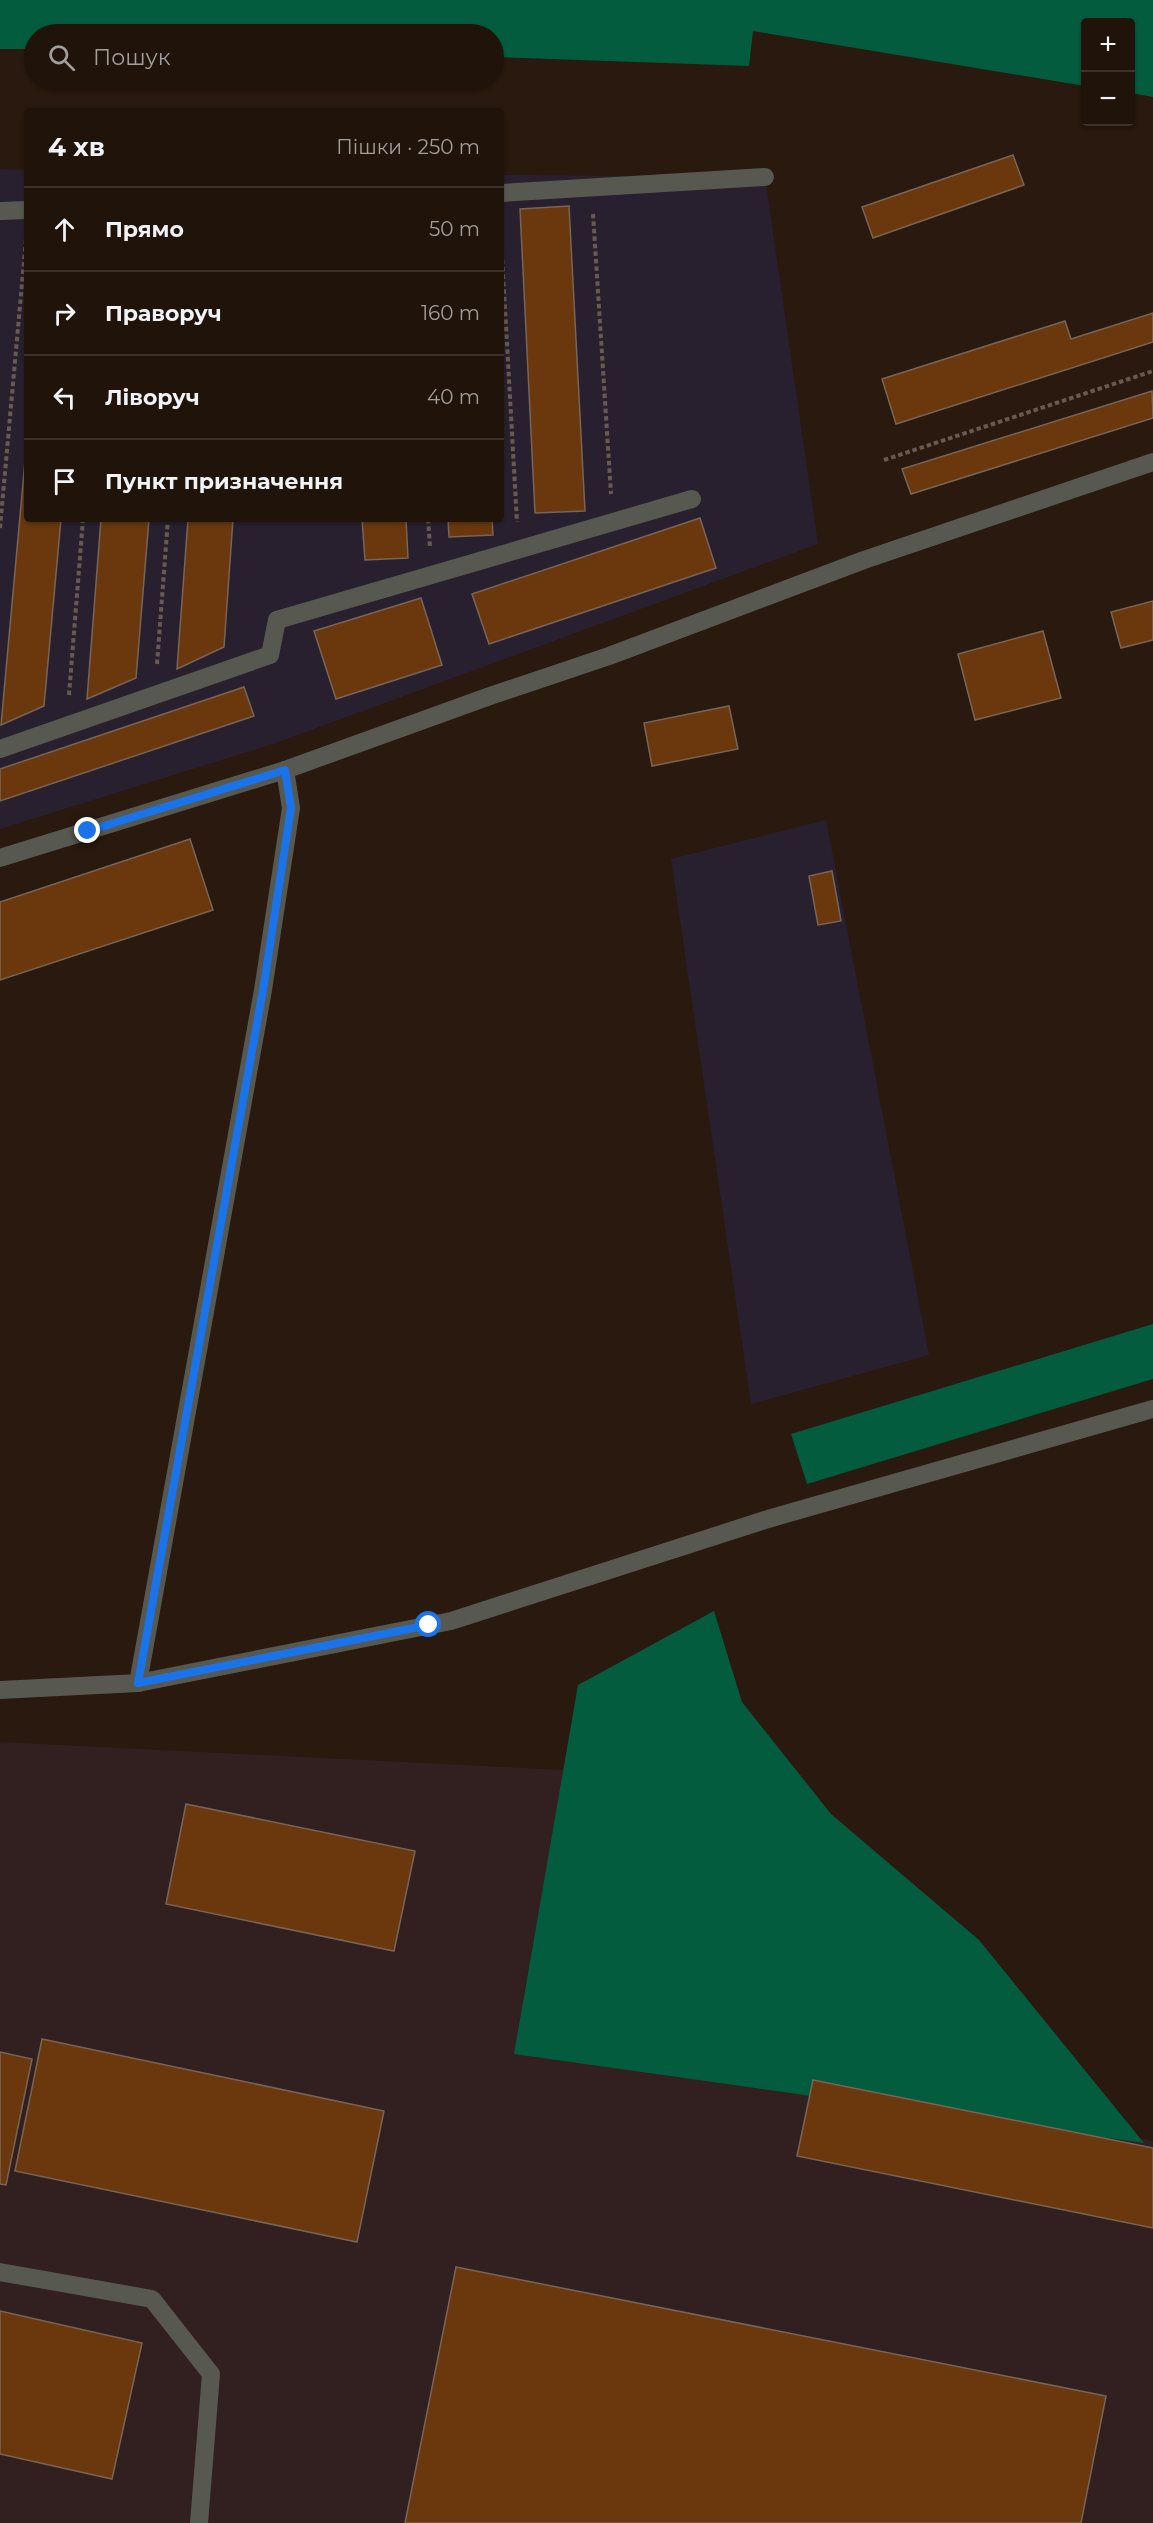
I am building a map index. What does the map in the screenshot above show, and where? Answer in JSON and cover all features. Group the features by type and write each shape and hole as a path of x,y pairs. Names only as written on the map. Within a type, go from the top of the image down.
{"street":[{"path":"504,193 765,177"},
{"path":"0,211 24,210"},
{"path":"0,858 285,770 609,656 864,560 1153,462"},
{"path":"0,749 270,655 277,620 692,499"},
{"path":"138,1683 263,990 291,808 285,770"},
{"path":"0,1690 138,1683 451,1621 768,1519 1153,1409"},
{"path":"0,2272 152,2299 211,2374 199,2523"}],"path":[{"path":"592,187 613,522"},
{"path":"0,528 24,258"},
{"path":"504,292 518,549"},
{"path":"884,460 1153,370"},
{"path":"66,726 83,522"},
{"path":"155,695 168,522"}],"shaded area":[{"path":"0,169 24,170 24,522 504,522 504,175 765,177 818,544 273,744 0,829"},
{"path":"826,820 929,1355 751,1404 671,859"},
{"path":"0,1742 564,1770 523,2000 1153,2141 1153,2523 0,2523"}],"green space":[{"path":"0,0 1153,0 1153,97 1135,94 1135,18 1081,18 1081,85 753,31 749,66 504,57 504,24 24,24 24,49 0,49"},
{"path":"1153,1324 1153,1379 807,1484 791,1434"},
{"path":"714,1611 742,1702 831,1814 979,1940 1144,2143 514,2054 578,1685"}],"building":[{"path":"1013,155 1024,185 873,238 862,207"},
{"path":"569,206 585,511 535,513 520,209"},
{"path":"1153,313 1153,342 896,424 882,379 1065,321 1071,339"},
{"path":"1152,391 1153,418 911,494 902,469"},
{"path":"24,472 24,522 61,522 44,706 1,725"},
{"path":"700,518 716,568 489,644 472,594"},
{"path":"101,522 149,522 136,678 87,699"},
{"path":"188,522 233,522 224,647 177,669"},
{"path":"362,522 406,522 408,558 365,560"},
{"path":"448,522 492,522 493,535 449,537"},
{"path":"421,598 442,665 336,699 314,631"},
{"path":"1153,601 1153,640 1121,648 1111,612"},
{"path":"1043,631 1061,698 975,720 958,654"},
{"path":"244,687 254,716 0,801 0,769"},
{"path":"729,706 738,749 652,766 644,723"},
{"path":"190,839 213,910 0,980 0,902"},
{"path":"832,871 841,921 818,925 809,876"},
{"path":"186,1804 415,1851 394,1951 166,1904"},
{"path":"42,2039 384,2111 357,2242 15,2171"},
{"path":"0,2052 32,2059 6,2185 0,2184"},
{"path":"813,2080 1153,2148 1153,2228 797,2156"},
{"path":"456,2267 1106,2396 1081,2523 405,2523"},
{"path":"0,2311 142,2343 112,2479 0,2454"}],"route":[{"path":"88,831 285,770 291,808 263,990 138,1683 429,1625"}]}
